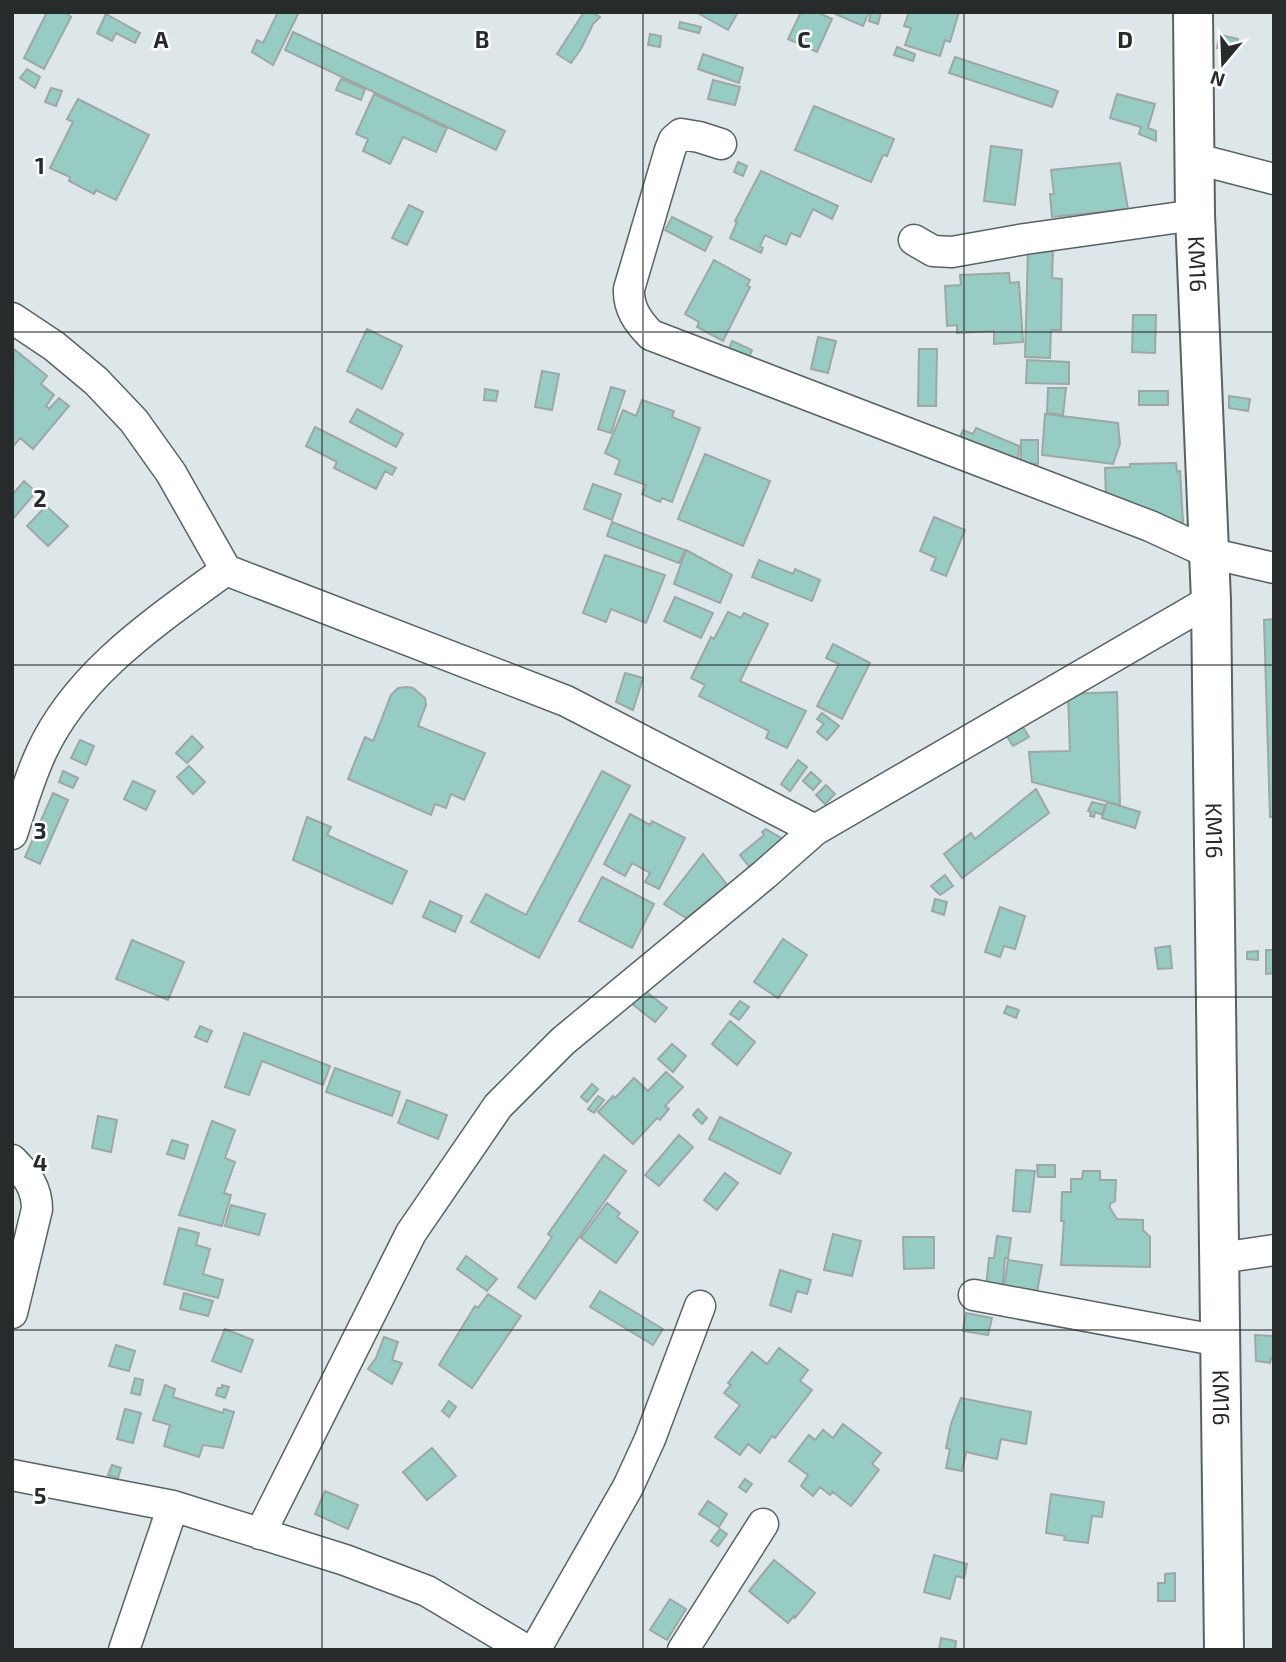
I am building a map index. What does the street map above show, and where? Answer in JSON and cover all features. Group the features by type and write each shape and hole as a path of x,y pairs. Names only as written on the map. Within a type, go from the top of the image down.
{"street":[{"name":"KM16","path":"1193,12 1195,215 1211,600 1224,1650"},
{"path":"721,144 681,134 674,140 670,150 629,289 628,301 640,325 651,335 1150,526 1209,553 1274,568"},
{"path":"1194,158 1274,179"},
{"path":"914,240 933,251 952,252 1195,215"},
{"path":"12,318 54,346 96,381 134,421 171,473 226,570 566,701 815,830"},
{"path":"12,834 42,751 63,716 97,674 137,636 226,570"},
{"path":"260,1534 411,1233 498,1106 562,1041 815,830 1211,600"},
{"path":"12,1160 28,1176 37,1195 37,1209 12,1313"},
{"path":"1220,1258 1274,1250"},
{"path":"974,1295 1220,1341"},
{"path":"535,1650 628,1487 650,1439 700,1306"},
{"path":"12,1475 173,1506 345,1560 427,1591 526,1650"},
{"path":"124,1650 173,1506"},
{"path":"683,1650 763,1524"}],"building":[{"path":"47,12 65,12 71,17 44,69 24,58"},
{"path":"278,12 299,12 273,65 252,52 257,40 263,43"},
{"path":"584,12 592,12 600,17 593,24 571,63 557,54"},
{"path":"696,12 738,12 728,30"},
{"path":"801,12 817,12 832,19 817,52 788,39"},
{"path":"831,12 869,12 863,26"},
{"path":"871,12 881,12 878,24 869,21"},
{"path":"909,12 959,12 950,42 945,40 940,56 905,45 911,28 904,26"},
{"path":"106,14 140,33 135,43 116,33 112,41 97,33"},
{"path":"680,22 701,27 699,33 679,28"},
{"path":"293,32 505,131 496,150 285,50"},
{"path":"650,34 661,36 660,47 648,45"},
{"path":"1220,35 1238,39 1235,52 1217,48"},
{"path":"897,47 915,54 913,61 894,55"},
{"path":"703,54 743,68 739,83 698,69"},
{"path":"955,57 1058,91 1052,107 949,73"},
{"path":"27,69 40,77 35,88 20,78"},
{"path":"341,79 365,89 361,100 336,90"},
{"path":"713,80 740,87 735,105 708,99"},
{"path":"51,88 62,91 56,106 45,102"},
{"path":"374,94 447,128 436,152 403,137 390,164 363,151 368,139 356,134"},
{"path":"1117,94 1155,104 1148,128 1156,131 1156,141 1139,134 1141,127 1110,118"},
{"path":"78,99 149,135 116,200 96,190 94,194 69,181 70,177 50,168 73,122 67,119"},
{"path":"814,106 894,139 887,156 883,155 871,182 795,150"},
{"path":"991,146 1022,150 1015,205 984,201"},
{"path":"738,162 747,166 743,176 734,172"},
{"path":"1120,163 1128,209 1052,217 1050,194 1054,194 1051,170"},
{"path":"761,171 838,206 832,219 813,209 800,237 791,233 786,245 765,235 760,246 763,248 761,253 730,238 737,222 735,221"},
{"path":"409,205 423,212 407,245 392,238"},
{"path":"672,217 712,237 705,251 665,230"},
{"path":"1028,250 1053,251 1052,278 1062,279 1061,330 1051,330 1050,358 1025,357"},
{"path":"714,260 750,280 747,286 750,287 723,341 697,327 699,322 685,314"},
{"path":"1009,273 1010,283 1019,282 1023,342 994,344 994,331 957,333 957,325 947,326 945,286 961,285 960,275"},
{"path":"1133,315 1156,315 1155,353 1132,352"},
{"path":"367,329 402,346 382,389 347,371"},
{"path":"818,337 836,341 828,373 811,369"},
{"path":"732,341 752,350 749,358 729,349"},
{"path":"14,349 47,376 41,384 54,395 46,406 49,409 59,398 69,406 33,449 20,438 12,448"},
{"path":"919,349 937,349 936,406 918,406"},
{"path":"1027,360 1069,362 1069,384 1026,383"},
{"path":"542,371 559,374 552,410 535,407"},
{"path":"611,387 625,391 611,433 598,429"},
{"path":"1048,388 1066,388 1063,415 1047,413"},
{"path":"485,389 498,391 496,401 484,400"},
{"path":"1139,391 1168,391 1168,405 1139,405"},
{"path":"1229,396 1250,399 1248,411 1229,408"},
{"path":"642,400 674,411 672,417 700,428 672,502 662,498 660,502 642,494 646,485 615,474 620,460 605,453 623,410 636,416"},
{"path":"357,409 403,434 396,447 350,422"},
{"path":"1045,414 1118,423 1120,444 1113,464 1042,455"},
{"path":"315,427 396,468 392,475 385,471 376,489 334,468 337,462 306,446"},
{"path":"976,428 1019,446 1018,463 958,441 963,430 973,434"},
{"path":"1021,440 1038,440 1038,464 1021,463"},
{"path":"705,454 770,481 743,546 678,519"},
{"path":"1176,463 1177,472 1180,471 1183,522 1179,522 1179,530 1106,498 1105,468 1130,467 1130,464"},
{"path":"24,481 36,492 13,519 12,495"},
{"path":"593,484 621,494 612,520 584,509"},
{"path":"46,506 68,526 48,546 27,526"},
{"path":"934,517 965,530 946,576 931,570 936,558 920,551"},
{"path":"612,522 685,550 679,563 607,536"},
{"path":"686,550 732,575 720,603 674,584"},
{"path":"605,555 665,575 646,623 611,609 606,622 583,613"},
{"path":"759,560 793,574 795,569 820,580 812,601 752,577"},
{"path":"675,597 713,613 701,638 664,621"},
{"path":"728,612 741,618 744,613 768,624 740,681 806,711 787,748 766,738 769,731 699,696 705,685 691,678 711,637 714,639"},
{"path":"1274,619 1274,817 1270,817 1264,620"},
{"path":"833,644 870,663 842,719 817,706 839,664 826,658"},
{"path":"625,673 643,678 633,710 616,702"},
{"path":"398,688 413,688 425,698 426,705 418,726 485,753 464,800 451,794 446,808 435,804 431,815 348,779 365,737 373,741 391,695"},
{"path":"1117,692 1120,805 1032,782 1029,752 1070,751 1068,694"},
{"path":"822,713 839,726 827,740 817,732 824,724 817,719"},
{"path":"1021,724 1029,737 1013,746 1005,733"},
{"path":"192,736 203,747 187,763 176,753"},
{"path":"80,740 94,746 86,765 71,758"},
{"path":"798,760 807,767 790,791 781,784"},
{"path":"189,766 205,782 193,794 177,777"},
{"path":"63,771 78,778 73,788 59,782"},
{"path":"602,771 630,786 539,958 471,922 486,894 526,915"},
{"path":"811,772 821,781 813,790 803,781"},
{"path":"133,781 155,791 146,810 124,799"},
{"path":"826,785 835,794 825,804 816,795"},
{"path":"1036,789 1049,813 962,878 944,854 971,833 975,839"},
{"path":"53,793 68,800 40,864 25,857"},
{"path":"1092,802 1105,805 1102,815 1095,812 1094,817 1090,816 1091,812 1088,811"},
{"path":"1107,802 1140,812 1135,828 1102,818"},
{"path":"630,814 650,825 652,821 685,838 659,889 645,882 650,873 632,863 625,876 604,864"},
{"path":"307,817 331,827 327,835 407,871 392,904 293,860"},
{"path":"766,829 781,838 783,844 751,869 740,855 764,835 762,832"},
{"path":"703,854 728,886 686,918 664,904"},
{"path":"945,875 953,886 940,895 931,886"},
{"path":"602,877 654,904 632,948 579,921"},
{"path":"935,899 947,902 944,915 932,911"},
{"path":"430,901 462,916 455,932 423,917"},
{"path":"1000,907 1025,916 1015,949 1004,946 1000,957 985,952"},
{"path":"783,939 807,955 778,998 754,982"},
{"path":"132,940 184,962 168,1000 116,979"},
{"path":"1170,946 1172,968 1158,969 1155,948"},
{"path":"1266,950 1274,950 1274,973 1266,974"},
{"path":"1258,951 1258,960 1247,959 1247,952"},
{"path":"645,991 667,1008 655,1022 631,1003"},
{"path":"740,1001 749,1007 739,1020 730,1014"},
{"path":"1007,1006 1019,1010 1016,1018 1004,1013"},
{"path":"730,1021 755,1042 737,1065 712,1044"},
{"path":"200,1026 212,1031 207,1042 195,1037"},
{"path":"244,1033 330,1066 323,1085 262,1061 249,1095 225,1087"},
{"path":"672,1044 686,1056 673,1072 658,1059"},
{"path":"335,1068 400,1092 392,1116 326,1092"},
{"path":"666,1072 683,1087 665,1106 669,1109 660,1120 657,1118 633,1144 598,1112 634,1078 648,1091"},
{"path":"592,1084 598,1089 587,1102 581,1097"},
{"path":"598,1096 604,1100 594,1113 588,1109"},
{"path":"407,1100 447,1115 438,1139 398,1123"},
{"path":"698,1109 707,1118 702,1124 693,1115"},
{"path":"98,1116 117,1120 111,1152 92,1148"},
{"path":"720,1117 791,1153 780,1174 709,1139"},
{"path":"212,1121 235,1130 225,1158 235,1162 224,1193 231,1195 222,1226 179,1215"},
{"path":"679,1135 693,1147 659,1186 645,1175"},
{"path":"172,1140 188,1145 184,1159 167,1154"},
{"path":"604,1155 626,1171 535,1299 518,1287 552,1237 548,1234"},
{"path":"1037,1165 1055,1165 1055,1177 1038,1177"},
{"path":"1016,1170 1035,1171 1030,1212 1013,1211"},
{"path":"1083,1171 1100,1171 1100,1180 1116,1180 1115,1201 1110,1204 1110,1208 1117,1219 1143,1220 1143,1230 1150,1237 1150,1267 1061,1265 1064,1221 1061,1221 1062,1192 1071,1192 1071,1179 1082,1179"},
{"path":"725,1173 738,1183 717,1210 704,1200"},
{"path":"607,1203 620,1213 617,1217 638,1232 616,1263 581,1238"},
{"path":"231,1205 265,1214 259,1235 225,1226"},
{"path":"179,1228 199,1233 196,1245 210,1249 203,1274 223,1280 218,1298 164,1284"},
{"path":"833,1234 861,1241 852,1276 824,1270"},
{"path":"997,1236 1011,1238 1008,1258 1005,1258 1002,1290 986,1288 989,1258 994,1258"},
{"path":"903,1237 934,1237 934,1268 904,1269"},
{"path":"466,1256 497,1279 487,1291 457,1269"},
{"path":"1008,1260 1042,1265 1036,1297 1003,1292"},
{"path":"780,1270 811,1280 807,1294 797,1291 791,1312 770,1305"},
{"path":"600,1291 663,1329 653,1345 590,1307"},
{"path":"184,1293 213,1301 208,1316 180,1309"},
{"path":"488,1294 521,1316 472,1388 439,1365 475,1306 478,1308"},
{"path":"966,1313 992,1318 988,1335 963,1331"},
{"path":"225,1329 253,1340 241,1372 212,1361"},
{"path":"1255,1335 1274,1336 1274,1359 1271,1358 1270,1363 1256,1361"},
{"path":"384,1337 398,1342 392,1360 402,1363 392,1384 368,1369 376,1358"},
{"path":"116,1345 135,1351 129,1371 109,1366"},
{"path":"779,1348 808,1370 800,1381 812,1390 760,1453 748,1444 740,1455 715,1437 740,1405 724,1393 731,1385 728,1383 752,1352 767,1364"},
{"path":"135,1378 143,1380 140,1395 131,1393"},
{"path":"165,1385 175,1389 173,1397 223,1413 224,1409 234,1412 223,1448 203,1445 199,1457 164,1446 170,1425 153,1420"},
{"path":"222,1385 229,1387 225,1398 216,1395"},
{"path":"961,1398 1031,1412 1026,1444 1001,1439 997,1459 966,1452 962,1471 946,1468 950,1449 946,1448 951,1424"},
{"path":"449,1401 456,1407 449,1417 442,1411"},
{"path":"125,1409 141,1413 133,1443 117,1439"},
{"path":"843,1424 881,1453 872,1464 879,1470 851,1506 833,1492 830,1495 820,1487 813,1496 801,1486 808,1475 789,1461 809,1435 815,1440 823,1430 833,1438"},
{"path":"432,1448 456,1476 427,1500 403,1472"},
{"path":"112,1465 121,1468 118,1478 108,1475"},
{"path":"745,1479 752,1484 746,1492 739,1487"},
{"path":"325,1491 358,1505 348,1529 315,1514"},
{"path":"1051,1494 1104,1502 1102,1517 1092,1516 1088,1543 1064,1540 1065,1536 1046,1533"},
{"path":"708,1501 727,1514 719,1527 699,1514"},
{"path":"720,1529 727,1534 718,1546 711,1541"},
{"path":"934,1555 967,1564 964,1578 956,1576 950,1599 924,1592"},
{"path":"774,1560 815,1593 788,1623 749,1591"},
{"path":"1175,1573 1175,1601 1158,1601 1158,1583 1165,1583 1165,1574"},
{"path":"670,1599 686,1609 667,1640 650,1630"},
{"path":"941,1638 956,1641 955,1650 939,1650"}]}
